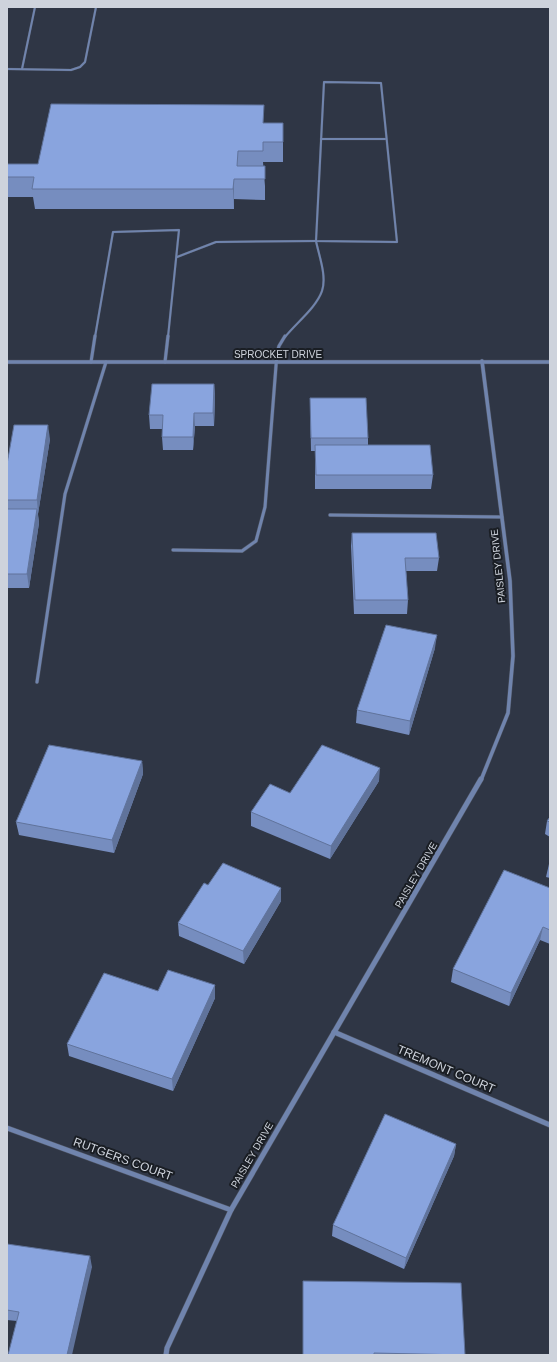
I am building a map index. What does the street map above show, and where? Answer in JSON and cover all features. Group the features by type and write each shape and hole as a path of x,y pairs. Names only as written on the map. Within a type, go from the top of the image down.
{"street":[{"name":"SPROCKET DRIVE","path":"7,362 550,362"},
{"name":"PAISLEY DRIVE","path":"166,1355 167,1348 231,1210 478,787 508,713 513,656 510,580 482,362"},
{"name":"TREMONT COURT","path":"334,1032 550,1125"},
{"name":"RUTGERS COURT","path":"7,1128 231,1210"}],"lane":[{"path":"22,69 35,7"},
{"path":"7,69 71,70 80,67 85,62 96,7"},
{"path":"173,550 242,550 256,541 265,507 276,362 279,345 291,328 311,308 322,290 322,262 316,241 324,82 381,82 385,139 397,242 316,241 216,242 177,257"},
{"path":"321,139 385,139"},
{"path":"91,362 113,232 179,230 165,362"},
{"path":"37,682 66,494 106,362"},
{"path":"330,515 502,517"}],"building":[{"path":"51,104 264,105 263,123 283,123 283,142 263,142 263,151 238,151 237,166 265,166 265,179 234,179 233,189 32,189 34,177 7,177 7,164 38,164"},
{"path":"152,384 214,384 213,413 194,413 193,437 162,437 163,415 149,415"},
{"path":"310,398 366,398 368,438 311,438"},
{"path":"14,425 48,425 37,500 7,500 7,464"},
{"path":"315,445 430,445 433,475 316,475"},
{"path":"7,509 37,509 27,574 7,574"},
{"path":"352,533 436,533 439,558 405,558 408,600 355,600"},
{"path":"386,625 437,635 410,721 357,710"},
{"path":"49,745 142,761 112,840 16,822"},
{"path":"322,745 380,768 331,846 251,812 270,784 290,793"},
{"path":"223,863 281,888 243,951 178,923 204,883 208,885"},
{"path":"504,870 550,888 550,930 543,927 511,993 453,969"},
{"path":"168,970 215,985 172,1079 67,1044 104,973 158,991"},
{"path":"385,1114 456,1144 406,1258 333,1225"},
{"path":"7,1244 90,1256 67,1355 8,1355 19,1312 7,1310"},
{"path":"303,1281 461,1283 465,1355 374,1353 374,1355 303,1355"}]}
